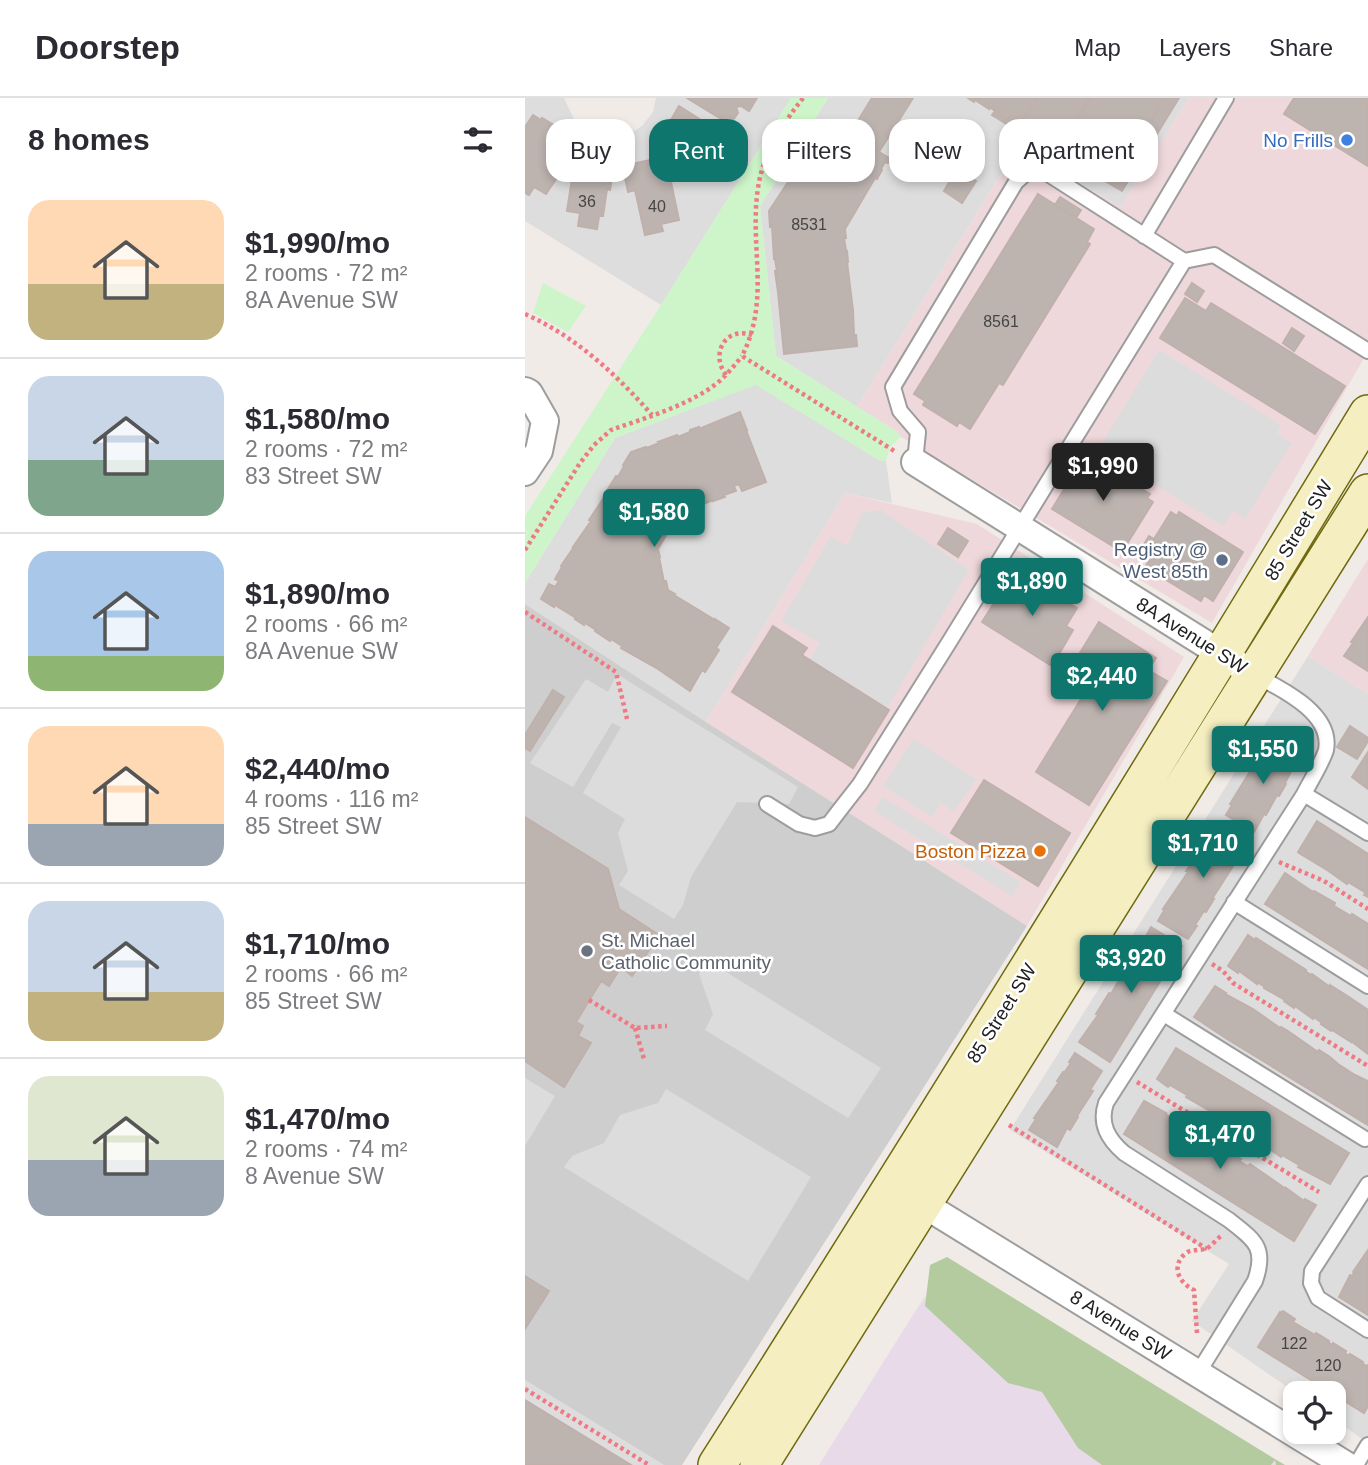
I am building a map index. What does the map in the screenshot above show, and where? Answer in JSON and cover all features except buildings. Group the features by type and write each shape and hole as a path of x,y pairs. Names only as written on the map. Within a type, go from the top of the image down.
{"main road":[{"name":"85 Street SW","path":"759,1465 909,1195 1222,654 1368,414"},
{"name":"85 Street SW","path":"717,1465 909,1195 1255,675 1368,494"}],"street":[{"path":"525,391 529,393 545,421 539,451 525,472"},
{"name":"8A Avenue SW","path":"915,463 1255,675"},
{"name":"8 Avenue SW","path":"909,1195 1346,1465"}],"lane":[{"path":"1144,236 1226,98"},
{"path":"915,463 918,432 900,411 893,387 1016,182 1026,173 1039,168 1184,261 1214,255 1368,351"},
{"path":"768,803 799,824 815,828 829,824 860,784 1184,261"},
{"path":"1198,1373 1255,1281 1260,1258 1258,1247 1234,1224 1124,1153 1110,1139 1105,1128 1104,1111 1106,1103 1304,794 1326,750 1326,734 1321,723 1307,708 1287,692 1255,675"},
{"path":"1304,794 1368,833"},
{"path":"1234,902 1368,986"},
{"path":"1164,1014 1364,1139"},
{"path":"1368,1184 1312,1271 1311,1283 1318,1298 1368,1330"},
{"path":"1356,1465 1368,1445"}],"path":[{"path":"525,550 594,444 611,430 692,399 715,385 742,356 752,335 759,293 756,234 758,188 767,153 803,98"},
{"path":"525,314 563,334 603,365 628,387 652,415"},
{"path":"726,375 719,362 722,344 731,335 752,335"},
{"path":"742,356 915,463"},
{"path":"525,612 616,672 627,719"},
{"path":"1267,854 1284,865 1324,881 1368,909"},
{"path":"1199,956 1223,971 1233,983 1368,1066"},
{"path":"589,1000 635,1028 667,1026"},
{"path":"635,1028 644,1059"},
{"path":"1125,1074 1318,1192"},
{"path":"1009,1125 1207,1249"},
{"path":"1197,1334 1194,1290 1179,1278 1180,1261 1187,1253 1207,1249 1234,1224"},
{"path":"525,1388 649,1465"}],"shaded area":[{"path":"525,98 564,98 574,119 546,119 546,182 635,182 635,130 653,112 656,98 791,98 778,119 762,119 762,144 748,166 748,119 649,119 649,182 738,182 661,305 525,221"},
{"path":"828,98 1189,98 1158,148 1158,119 999,119 999,177 857,407 776,356 760,206 775,182 875,182 875,119 815,119"},
{"path":"1189,98 1368,98 1368,351 1212,623 901,437 896,431 857,407 999,177 999,182 1077,182 1121,207 1137,182 1158,182 1158,148"},
{"path":"1077,182 1137,182 1121,207"},
{"path":"1159,350 1281,425 1277,433 1292,443 1245,519 1233,511 1223,526 1098,450"},
{"path":"756,384 879,460 886,461 892,503 845,493 706,722 525,604 525,583 615,438"},
{"path":"845,493 977,524 1184,657 1027,926 706,722"},
{"path":"881,510 969,570 887,708 810,659 820,643 781,621 831,536 847,546 862,513"},
{"path":"1368,559 1368,694 1308,656"},
{"path":"525,604 1027,926 682,1465 664,1465 525,1380"},
{"path":"1308,656 1368,694 1368,1443 1346,1427 1346,1381 1283,1381 1283,1384 1192,1321 1229,1264 1010,1130"},
{"path":"617,674 798,787 789,804 737,802 691,877 683,905 674,919 619,885 628,871 618,833 625,819 583,793 621,727 612,723 573,787 530,763 586,679 608,692"},
{"path":"913,739 976,779 954,812 941,803 932,817 883,786"},
{"path":"882,797 1021,882 1012,896 874,811"},
{"path":"707,960 881,1068 848,1118 705,1030 713,1014 699,974"},
{"path":"525,1078 555,1096 525,1146"},
{"path":"666,1089 811,1177 748,1281 564,1167 572,1156 604,1143 620,1115 658,1103"},
{"path":"948,1279 1285,1465 819,1465 916,1310 932,1287"},
{"path":"525,1380 664,1465 525,1465"}],"green space":[{"path":"791,98 828,98 815,119 778,119"},
{"path":"762,144 762,182 775,182 760,206 776,356 896,431 901,437 890,447 886,461 879,460 756,385 615,438 525,583 525,516 738,182 748,182 748,166"},
{"path":"543,283 586,306 568,332 533,313"},
{"path":"947,1257 1285,1465 1276,1465 1275,1460 1271,1465 1102,1465 1078,1448 1042,1392 1008,1383 925,1306 930,1265"}],"place":[{"name":"No Frills","path":"1347,140"},
{"name":"Registry @ West 85th","path":"1222,560"},
{"name":"Boston Pizza","path":"1040,851"},
{"name":"St. Michael Catholic Community","path":"587,951"}]}
